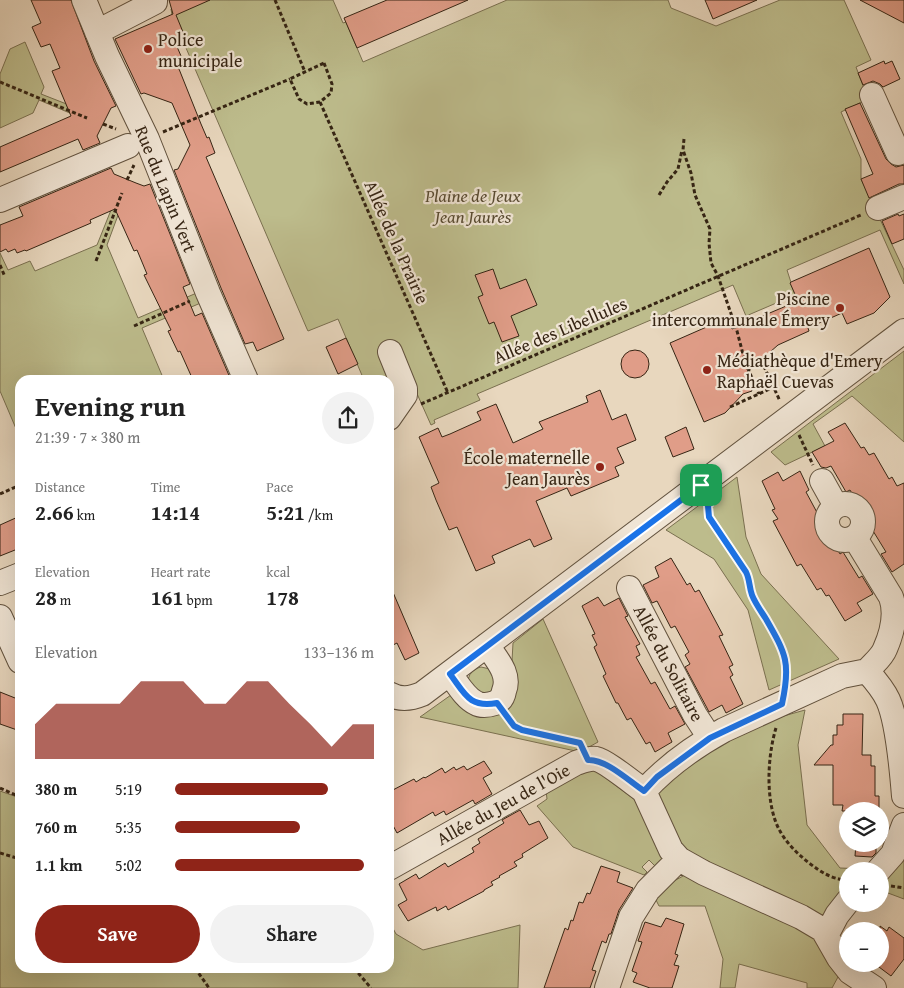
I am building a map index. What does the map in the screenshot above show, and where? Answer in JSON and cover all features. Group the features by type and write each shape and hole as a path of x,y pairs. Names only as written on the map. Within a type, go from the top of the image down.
{"street":[{"name":"Rue du Lapin Vert","path":"84,0 142,140 244,375"},
{"path":"97,32 156,2 155,0"},
{"path":"872,95 898,153 904,150"},
{"path":"0,200 142,140"},
{"path":"878,208 904,196"},
{"path":"397,696 422,694 450,674 904,331"},
{"path":"390,352 405,389 405,395 394,412"},
{"path":"822,481 836,506 848,504 859,510 863,522 862,528 855,538 891,597 895,614 895,652 867,671 842,676 710,738 657,777 644,791 671,850 679,859 704,873 801,917 823,930 839,958 845,980 874,988"},
{"path":"0,584 15,577"},
{"name":"Allée du Solitaire","path":"629,588 695,715 710,738"},
{"path":"0,617 15,649"},
{"path":"450,674 462,691 475,703 483,705 497,703 502,698 506,688 506,679 502,666 487,645"},
{"path":"867,671 881,688 893,714 904,796"},
{"name":"Allée du Jeu de l'Oie","path":"394,865 568,767 588,760 596,759 604,763 644,791"},
{"path":"886,862 893,854 904,825"},
{"path":"607,988 631,917 648,890 679,859"},
{"path":"827,934 840,912"}],"path":[{"path":"275,0 305,72"},
{"path":"142,140 324,63 332,84 331,93 320,102 307,104 299,99 290,79"},
{"path":"0,82 88,118"},
{"name":"Allée de la Prairie","path":"320,102 448,393"},
{"path":"659,196 667,182 678,169 684,139"},
{"path":"682,150 695,195 710,229 711,263 718,276 737,330 745,362 759,394"},
{"path":"96,261 122,193"},
{"name":"Allée des Libellules","path":"394,416 878,208"},
{"path":"0,265 5,277"},
{"path":"134,326 208,294"},
{"path":"762,360 788,418 822,481"},
{"path":"730,407 774,387"},
{"path":"701,485 711,501 708,506 709,517 750,578 752,595 785,655 787,674 771,757 770,785 774,819 785,838 801,856 828,877 839,879"},
{"path":"0,494 15,487"},
{"path":"497,703 514,726 529,733 580,743 588,760"},
{"path":"0,788 15,794"},
{"path":"0,853 15,858"},
{"path":"198,973 209,988"},
{"path":"358,973 371,988"}],"green space":[{"name":"Plaine de Jeux Jean Jaurès","path":"207,0 333,0 343,23 346,22 363,62 507,0 668,0 671,8 716,26 780,0 844,0 871,60 856,67 865,91 860,93 864,101 841,112 861,159 861,179 904,270 904,284 880,230 787,270 795,295 746,316 733,285 477,394 480,400 434,420 435,423 431,425 414,387 394,396 394,375 362,375 338,319 308,331 180,34 183,32 172,15 171,9 181,4"},
{"path":"25,42 44,87 41,94 87,112 84,119 39,100 33,113 0,128 0,74 10,49"},
{"path":"117,195 124,199 107,245 138,318 199,292 203,302 142,328 162,375 15,375 15,426 0,391 0,253 8,270 30,261 35,271 97,245"},
{"path":"904,351 904,442 852,396 813,424 825,446 785,465 771,452"},
{"path":"737,477 746,537 761,574 839,659 769,690 748,610 714,559 666,530"},
{"path":"543,619 598,742 580,752 420,717 451,695 463,708 516,679 512,661 513,643"},
{"path":"481,667 490,669 496,677 492,690 480,696 468,683 472,672"},
{"path":"805,710 798,745 807,825 839,867 839,905 829,920 711,866 710,862 680,849 657,798 659,791 709,748 780,717"},
{"path":"595,770 635,800 665,860 657,868 649,860 642,867 647,872 644,875 573,847 537,806 547,799 546,790 579,772"},
{"path":"0,791 15,796 15,973 394,973 394,930 396,934 423,950 520,925 518,988 0,988"},
{"path":"904,858 904,899 889,893 889,875"},
{"path":"685,875 808,928 837,968 838,977 832,988 807,988 807,983 739,964 735,988 720,988 723,959 705,906 659,906 655,898 672,882"}],"building":[{"path":"31,0 71,0 94,61 116,106 111,108 97,136 100,143 83,150 78,139 0,172 0,147 71,116 52,71 60,68 50,44 41,47 32,27 41,23"},
{"path":"169,0 210,0 176,15 183,32 180,34 182,40 175,42 181,56 175,59 201,124 207,138 209,137 215,153 206,157 284,339 257,351 253,342 245,344 174,170 178,169 190,145 172,103 144,93 141,94 115,39 173,14"},
{"path":"387,0 468,0 357,48 344,18"},
{"path":"705,0 757,0 713,19"},
{"path":"860,0 904,0 904,23"},
{"path":"884,61 885,64 892,61 900,79 883,87 873,81 863,85 858,73"},
{"path":"860,103 886,159 896,167 904,165 904,184 899,184 869,198 861,179 873,174 845,109"},
{"path":"111,168 114,174 144,186 150,184 190,284 183,287 195,316 202,313 229,375 191,375 168,331 171,330 144,275 147,274 137,250 134,251 115,209 90,220 91,223 26,251 17,253 15,249 8,252 6,249 0,252 0,225 23,216 19,207"},
{"path":"898,214 899,216 904,214 904,239 892,244 882,221"},
{"path":"869,248 890,297 874,313 847,324 842,313 808,328 809,331 778,345 745,374 752,391 743,394 725,413 704,422 670,343 727,318 732,329 798,301 791,282"},
{"path":"493,269 500,289 526,279 537,305 511,316 519,336 502,342 494,322 489,324 478,297 483,295 475,275"},
{"path":"346,338 358,364 338,374 326,347"},
{"path":"635,350 645,354 649,364 645,374 635,378 625,374 621,364 625,354"},
{"path":"600,390 612,420 626,414 636,440 617,448 624,463 615,467 619,476 571,496 567,488 536,501 552,539 534,547 530,539 492,556 495,563 476,571 457,527 449,530 436,500 431,487 439,483 419,437 438,428 442,437 450,434 481,420 477,412 496,404 513,443 543,429 539,422 588,402 586,396"},
{"path":"845,423 861,448 864,447 869,455 874,453 889,479 892,477 897,486 904,483 904,564 892,572 881,554 886,552 870,526 874,523 859,496 855,499 850,490 846,492 831,466 821,467 812,452 834,441 828,432"},
{"path":"686,427 694,449 673,457 665,437"},
{"path":"800,471 809,490 806,492 820,518 816,521 831,547 835,545 840,554 843,552 859,578 862,576 873,594 857,603 862,611 845,621 829,595 826,596 821,588 817,590 801,564 797,566 773,521 778,519 772,510 775,509 762,481 778,472 783,481"},
{"path":"15,518 15,550 0,556 0,525"},
{"path":"671,558 687,585 690,583 695,592 699,590 723,635 719,636 733,665 729,667 733,675 730,677 743,704 726,713 722,705 709,712 685,667 690,664 685,655 689,652 675,626 671,628 657,601 652,603 643,585 659,577 655,567"},
{"path":"394,595 419,653 405,660 397,643 394,644"},
{"path":"598,597 604,606 619,598 628,616 625,617 640,644 636,646 640,655 636,657 651,684 655,682 670,709 675,706 685,724 668,733 672,742 655,752 650,742 646,744 631,718 627,720 618,703 616,703 603,676 606,674 594,647 597,645 592,635 595,634 582,606"},
{"path":"0,692 15,698 15,729 0,724"},
{"path":"843,714 863,714 862,755 871,755 871,766 875,766 875,796 879,796 879,802 839,802 839,805 833,805 833,765 814,765 833,745 833,735 837,735 837,725 843,725"},
{"path":"484,761 492,773 483,778 492,794 475,804 473,800 446,815 444,811 435,816 433,812 397,833 394,827 394,789 414,779 416,782 425,778 442,768 445,773 454,767 456,770 464,766 467,770"},
{"path":"520,810 529,825 539,821 548,838 522,854 523,857 514,862 517,866 491,882 493,885 484,891 448,910 446,906 437,911 436,907 408,921 398,905 407,900 399,884 416,874 419,879 445,863 448,867 474,852 472,848 480,843 478,839 504,823 502,820"},
{"path":"855,852 876,852 872,857 855,856"},
{"path":"601,866 620,872 617,882 633,888 619,910 606,943 602,941 592,970 596,971 590,988 544,988 565,928 568,930 571,920 573,921 579,902 583,903 587,893 590,894"},
{"path":"666,918 684,924 675,954 678,955 674,965 679,966 672,988 650,988 633,982 637,973 632,971 642,942 638,941 645,922 661,927"},
{"path":"889,927 904,938 904,959 891,976 886,972 889,972"}],"place":[{"name":"Police municipale","path":"148,49"},
{"name":"Piscine intercommunale Émery","path":"840,308"},
{"name":"Médiathèque d'Emery Raphaël Cuevas","path":"707,370"},
{"name":"École maternelle Jean Jaurès","path":"600,467"}],"route":[{"path":"701,485 711,501 708,506 709,517 750,578 752,595 785,655 787,682 782,704 710,738 657,777 644,791 604,763 596,759 588,760 580,743 522,730 514,726 497,703 483,705 475,703 462,691 450,674 701,485"}]}
